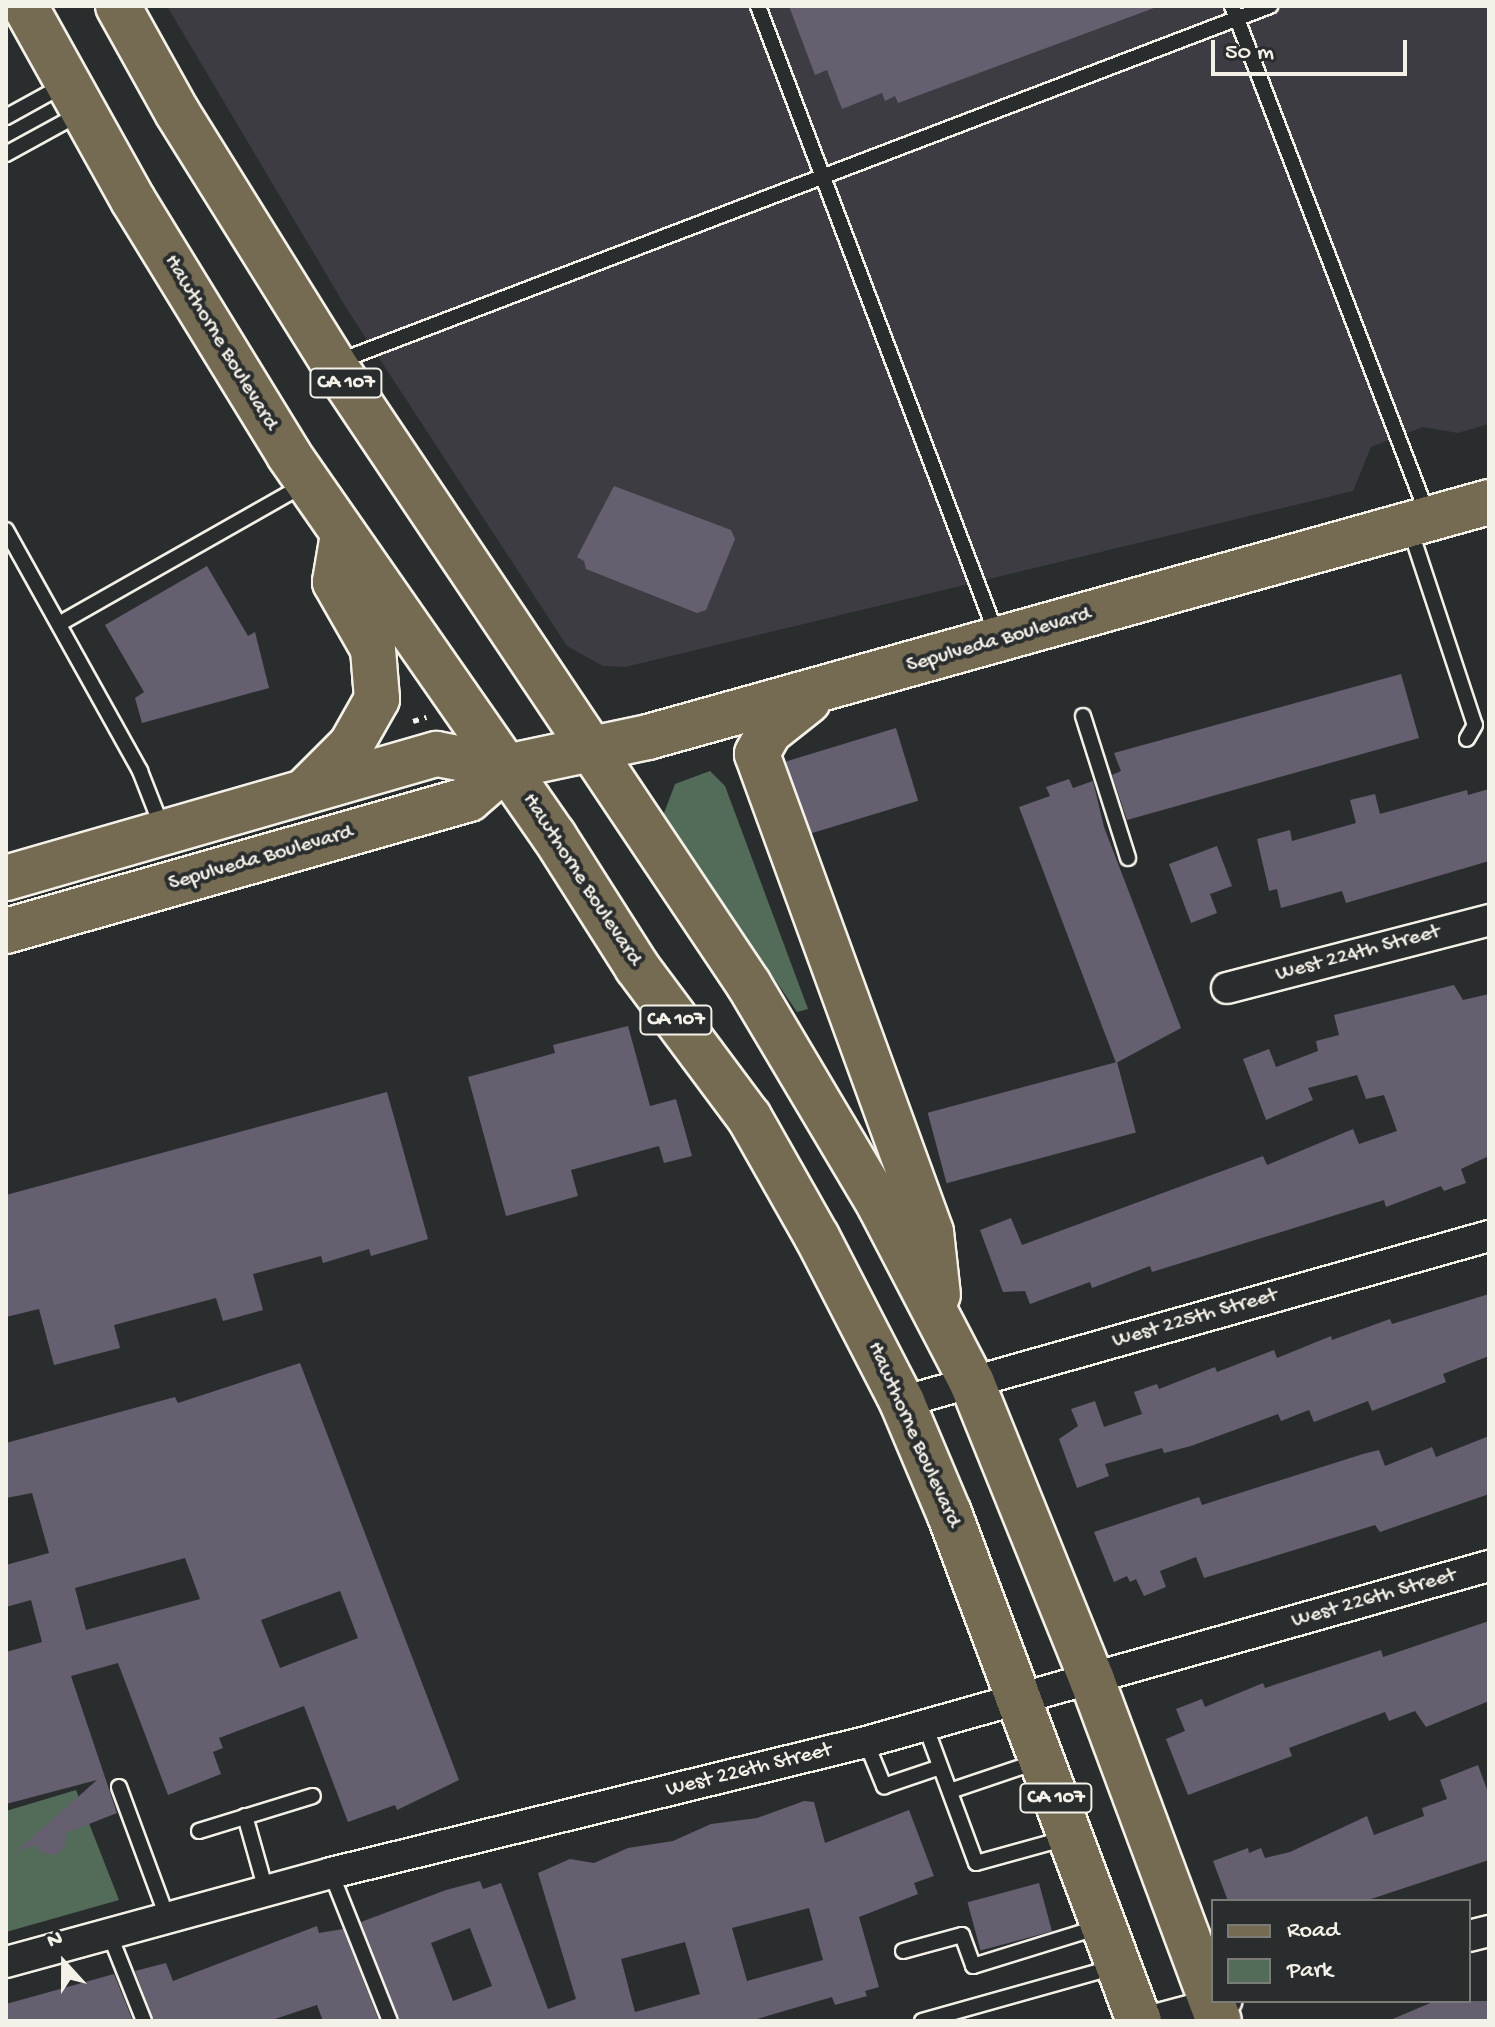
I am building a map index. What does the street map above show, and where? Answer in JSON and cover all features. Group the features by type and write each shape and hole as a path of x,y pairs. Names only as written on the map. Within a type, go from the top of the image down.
{"main road":[{"name":"Hawthorne Boulevard","path":"25,6 76,97 308,483 506,767 637,967 749,1117 902,1402 1020,1699 1139,2021"},
{"name":"CA 107","path":"118,6 177,112 333,363 749,985 880,1206 972,1383 1092,1680 1211,1988"},
{"name":"Sepulveda Boulevard","path":"6,878 437,754 506,767 818,692 1489,502"},
{"path":"303,793 351,745 377,699 373,649 335,582 343,534"},
{"path":"818,692 769,732 757,754 931,1232 940,1321"},
{"name":"Sepulveda Boulevard","path":"6,931 469,799 506,767"}],"street":[{"name":"West 224th Street","path":"1227,988 1489,920"},
{"name":"West 225th Street","path":"902,1402 1489,1236"},
{"name":"West 226th Street","path":"6,1962 331,1873 866,1742 1489,1566"},
{"path":"1151,2021 1219,2009"}],"lane":[{"path":"758,6 999,641"},
{"path":"333,363 823,175 1234,12 1270,6"},
{"path":"1234,12 1419,522 1475,725 1467,739"},
{"path":"6,117 76,97"},
{"path":"6,154 76,97"},
{"path":"59,624 308,483"},
{"path":"6,530 140,771 163,831"},
{"path":"1083,716 1128,858"},
{"path":"925,1725 976,1863 1071,1837"},
{"path":"866,1742 884,1786 940,1767"},
{"path":"950,1791 1042,1760"},
{"path":"119,1787 167,1917"},
{"path":"199,1831 313,1796"},
{"path":"245,1816 266,1890"},
{"path":"331,1873 390,2021"},
{"path":"903,1951 962,1935 973,1966 1104,1926"},
{"path":"109,1932 144,2021"},
{"path":"922,2021 1119,1966"}],"path":[{"path":"413,721 426,717"}],"shaded area":[{"path":"167,6 1489,6 1489,424 1458,433 1423,427 1371,447 1353,491 625,667 603,666 567,646 347,309"}],"green space":[{"path":"710,771 725,786 808,1009 797,1012 663,816 675,784"},
{"path":"76,1790 119,1900 6,1932 6,1811"}],"building":[{"path":"789,6 1154,8 898,103 895,96 885,101 882,93 842,109 827,70 815,75"},
{"path":"614,486 731,530 735,539 706,610 697,613 586,569 584,561 577,557"},
{"path":"207,566 248,636 255,632 269,688 142,723 135,698 144,692 105,625"},
{"path":"1401,674 1419,738 1127,820 1112,775 1121,771 1114,753"},
{"path":"896,728 918,801 808,834 786,762"},
{"path":"1069,779 1073,788 1093,781 1104,827 1181,1028 1116,1063 1019,807 1050,796 1046,787"},
{"path":"1489,789 1489,861 1346,903 1342,891 1281,908 1277,889 1269,891 1257,839 1290,830 1292,841 1356,823 1350,800 1375,794 1380,814 1467,790 1468,795"},
{"path":"1217,846 1232,886 1210,894 1217,913 1191,923 1169,864"},
{"path":"1454,985 1463,1000 1489,994 1489,1156 1461,1169 1466,1183 1444,1191 1441,1186 1386,1207 1384,1200 1152,1272 1150,1266 1092,1288 1090,1282 1030,1304 1025,1291 1003,1292 980,1230 1011,1218 1022,1245 1263,1156 1267,1165 1353,1129 1359,1144 1397,1131 1384,1095 1366,1099 1357,1075 1308,1088 1313,1100 1266,1120 1243,1059 1269,1049 1276,1067 1318,1051 1316,1041 1339,1035 1334,1015"},
{"path":"628,1026 650,1106 676,1099 692,1156 664,1163 659,1146 571,1170 578,1196 506,1216 468,1077 555,1053 553,1045"},
{"path":"1117,1062 1136,1133 947,1183 928,1113"},
{"path":"387,1092 428,1239 371,1256 369,1249 323,1263 321,1256 253,1274 263,1310 223,1321 216,1298 114,1325 120,1348 54,1365 39,1309 6,1317 6,1195"},
{"path":"1489,1294 1489,1356 1443,1374 1446,1382 1372,1411 1368,1401 1314,1422 1309,1410 1281,1421 1278,1414 1191,1446 1164,1453 1162,1448 1105,1464 1109,1476 1077,1488 1059,1439 1078,1426 1071,1409 1095,1401 1104,1427 1142,1414 1134,1392 1157,1384 1159,1389 1215,1367 1217,1372 1274,1350 1277,1358 1331,1336 1332,1340 1390,1319 1392,1324"},
{"path":"300,1363 459,1780 397,1810 395,1805 348,1822 304,1706 219,1738 223,1748 213,1752 221,1774 168,1795 118,1663 71,1676 117,1813 66,1833 65,1846 56,1855 43,1853 35,1845 16,1852 97,1780 6,1804 6,1652 42,1642 31,1600 6,1607 6,1565 49,1553 32,1493 6,1498 6,1443 175,1397 178,1403","holes":["185,1558 200,1599 86,1630 75,1588","340,1591 358,1638 280,1668 261,1620"]},
{"path":"1489,1436 1489,1494 1380,1532 1375,1525 1204,1578 1196,1557 1160,1571 1166,1587 1144,1596 1136,1579 1130,1582 1127,1576 1114,1582 1094,1532 1199,1497 1202,1505 1379,1450 1385,1466 1432,1447 1436,1457"},
{"path":"1489,1621 1489,1701 1426,1727 1415,1711 1389,1721 1385,1712 1289,1748 1292,1756 1188,1795 1166,1739 1185,1731 1176,1709 1202,1699 1205,1707 1263,1683 1265,1688 1381,1650 1383,1657"},
{"path":"1478,1765 1489,1795 1489,1860 1371,1899 1227,1899 1213,1861 1248,1848 1249,1853 1261,1848 1265,1858 1290,1852 1367,1816 1374,1835 1424,1816 1422,1808 1447,1799 1440,1780"},
{"path":"804,1801 814,1802 825,1843 909,1810 934,1876 914,1883 918,1894 859,1917 879,1987 865,1991 867,1996 835,2005 832,1997 750,2021 400,2021 361,1922 446,1890 480,1881 483,1889 501,1883 548,2009 576,1999 538,1873 570,1859 594,1863 628,1848 673,1841 711,1824 757,1818","holes":["809,1908 823,1960 747,1981 732,1928","470,1928 492,1986 453,2001 431,1943","685,1942 700,1994 635,2012 621,1959"]},
{"path":"1039,1883 1052,1931 980,1950 968,1902"},
{"path":"317,1926 319,1933 343,1929 379,2021 323,2021 317,2005 269,2021 154,2021 135,1971 166,1963 173,1981"},
{"path":"114,1974 133,2021 6,2021 6,2004"},
{"path":"1489,2001 1489,2021 1388,2021 1430,2003"}]}
